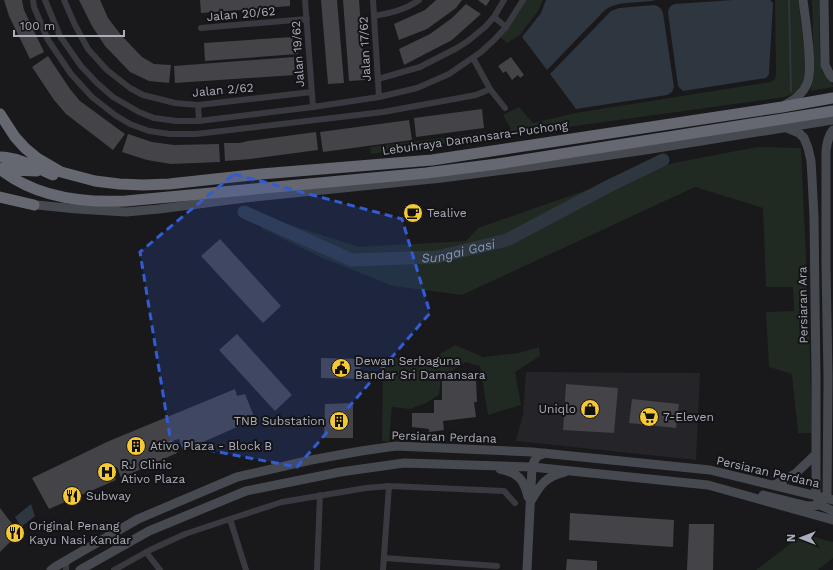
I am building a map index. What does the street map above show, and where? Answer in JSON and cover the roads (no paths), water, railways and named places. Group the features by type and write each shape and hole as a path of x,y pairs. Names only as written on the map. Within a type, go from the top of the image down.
{"highway":[{"name":"Lebuhraya Damansara–Puchong","path":"95,181 143,185 169,184 261,174 432,160 833,98"},
{"path":"0,168 19,181 36,189 53,194 82,200 126,201 426,173 497,164 833,111"},
{"path":"0,114 20,143 37,158 61,172 95,181"},
{"path":"0,157 18,160 77,182 95,181"},
{"path":"0,168 45,171"},
{"path":"0,197 34,205"}],"main road":[{"path":"782,107 797,98 808,83 810,69 803,0"},
{"path":"824,0 825,65 833,78"},
{"path":"0,202 126,212 159,209 245,198 442,178 528,167 833,120"},
{"name":"Persiaran Ara","path":"785,128 799,133 804,138 811,161 815,267 816,495"},
{"name":"Persiaran Ara","path":"830,499 831,377 826,267 826,151 828,139 833,130"},
{"path":"815,267 826,267"},
{"name":"Persiaran Perdana","path":"51,570 138,518 237,477 318,459 396,446 546,453 710,470 830,499"},
{"path":"513,451 524,455 532,467"},
{"path":"527,570 532,467 538,456 546,453"},
{"path":"774,485 795,474 816,454"},
{"path":"80,570 149,531 246,491 340,472 404,463 532,467 708,485 833,520"},
{"path":"486,465 516,474 526,490 530,504"},
{"path":"530,504 543,482 551,476 572,470"},
{"path":"728,490 769,496 808,506 820,505 830,499"},
{"path":"816,495 820,505 833,511"}],"street":[{"path":"32,0 48,40 71,74 92,96 115,115 130,124 149,131 170,134 196,134 272,125 391,110 476,95 490,89"},
{"path":"45,0 60,36 81,66 97,83 113,97 139,112 154,118 176,121 199,121 313,107 379,97 416,88 449,74 488,46 506,27 523,0"},
{"name":"Jalan 2/62","path":"64,0 88,49 107,70 130,88 143,95 175,103 198,105 312,92"},
{"name":"Jalan 19/62","path":"305,0 313,107"},
{"name":"Jalan 17/62","path":"373,0 379,97"},
{"path":"374,16 395,12 412,5 418,0"},
{"path":"378,79 420,67 458,48 479,32 494,16 504,0"},
{"path":"494,16 506,27"},
{"name":"Jalan 20/62","path":"201,28 307,19"},
{"path":"473,58 490,89 505,108"},
{"path":"71,74 81,66"},
{"path":"198,105 199,121"},
{"path":"270,112 272,125"},
{"path":"384,570 389,486"},
{"path":"114,570 146,552 185,534 282,502 320,495 389,486 504,491 515,503"},
{"path":"317,570 320,495"},
{"path":"230,518 246,570"},
{"path":"146,552 160,570"},
{"path":"384,558 497,566"},
{"path":"66,570 66,565 69,559"}],"waterway":[{"path":"789,0 791,91"},
{"name":"Sungai Gasi","path":"244,212 352,260 437,257 507,240 609,186 663,160"}],"place":[{"name":"Tealive","path":"413,213"},
{"name":"Dewan Serbaguna Bandar Sri Damansara","path":"341,368"},
{"name":"Uniqlo","path":"590,409"},
{"name":"7-Eleven","path":"649,417"},
{"name":"TNB Substation","path":"339,421"},
{"name":"Ativo Plaza - Block B","path":"136,446"},
{"name":"RJ Clinic Ativo Plaza","path":"107,472"},
{"name":"Subway","path":"72,496"},
{"name":"Original Penang Kayu Nasi Kandar","path":"15,533"}]}
